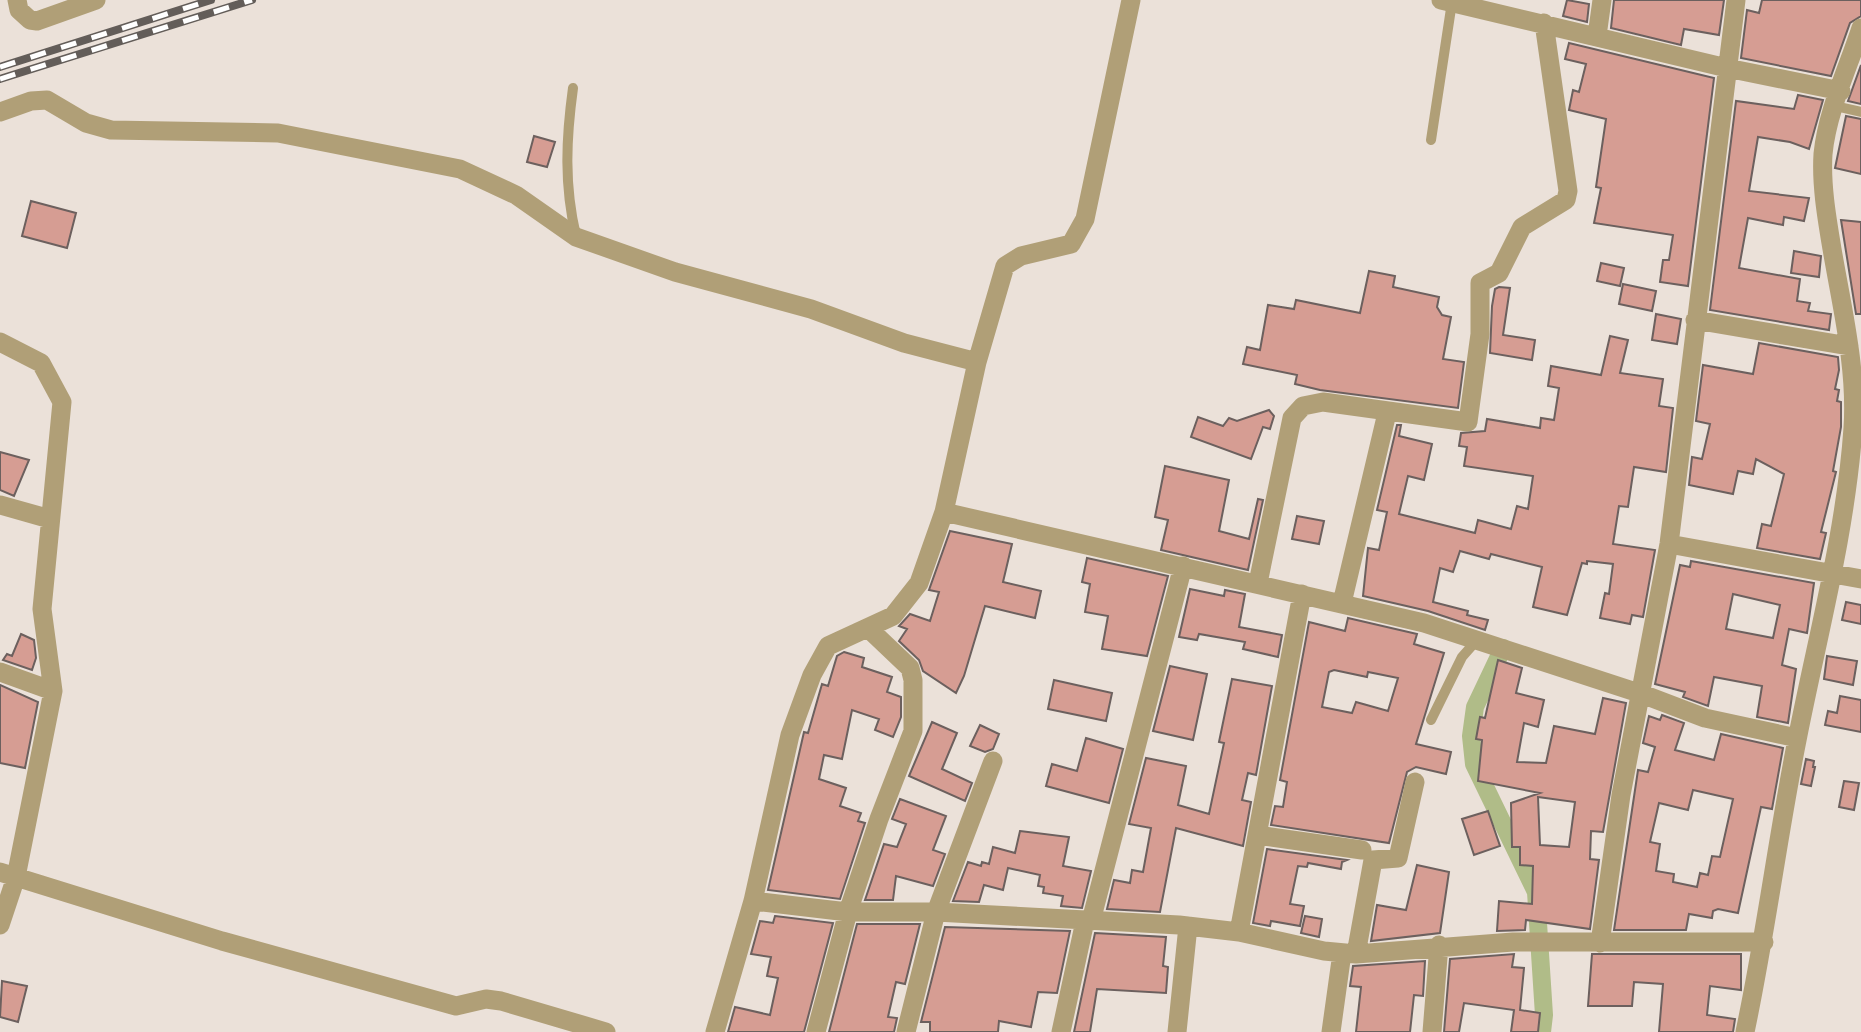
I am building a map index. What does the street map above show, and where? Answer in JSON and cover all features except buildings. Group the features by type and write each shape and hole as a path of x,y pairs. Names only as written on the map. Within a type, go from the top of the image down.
{"street":[{"path":"18,0 19,10 30,20 37,21 96,0"},
{"path":"715,1032 753,901 790,735 812,675 828,646 893,616 919,583 944,512 977,362 1005,266 1021,256 1071,244 1085,219 1131,0"},
{"path":"1597,36 1602,0"},
{"path":"1600,943 1621,794 1669,544 1737,0"},
{"path":"1447,1 1727,68 1838,98"},
{"path":"1258,583 1292,418 1303,406 1323,402 1387,413 1468,422 1480,334 1479,283 1499,273 1522,227 1566,201 1568,191 1544,23"},
{"path":"1745,1032 1764,942 1797,738 1831,573 1852,447 1854,411 1849,346 1827,216 1824,155 1838,98 1861,28"},
{"path":"0,112 31,101 47,100 86,123 111,131 278,134 460,169 508,191 576,237 675,272 811,309 904,343 977,362"},
{"path":"1695,320 1849,346"},
{"path":"0,342 41,363 62,402 42,609 53,691 8,875 0,925"},
{"path":"1342,603 1387,413"},
{"path":"0,505 50,519"},
{"path":"944,512 1342,603 1477,639 1705,718 1797,738"},
{"path":"1669,544 1861,579"},
{"path":"1061,1032 1183,566"},
{"path":"1239,932 1302,594"},
{"path":"816,1032 848,912 913,731 913,680 910,668 869,629"},
{"path":"0,672 53,691"},
{"path":"906,1032 936,912 993,761"},
{"path":"1331,1032 1373,860 1398,858 1415,782"},
{"path":"1257,835 1363,850"},
{"path":"8,875 222,942 456,1006 486,999 501,1001 606,1032"},
{"path":"753,901 848,912 936,912 1188,926 1239,932 1349,953 1440,945 1764,942"},
{"path":"1177,1032 1188,926"},
{"path":"1432,1032 1440,945"}],"lane":[{"path":"1431,140 1447,1"},
{"path":"573,88 566,163 568,201 576,237"},
{"path":"1838,98 1861,112"},
{"path":"1431,720 1462,657 1477,639"}],"waterway":[{"path":"1503,648 1475,707 1471,736 1474,764 1536,892 1544,1015 1542,1032"}],"railway":[{"path":"0,67 211,0"},
{"path":"0,79 252,0"}]}
